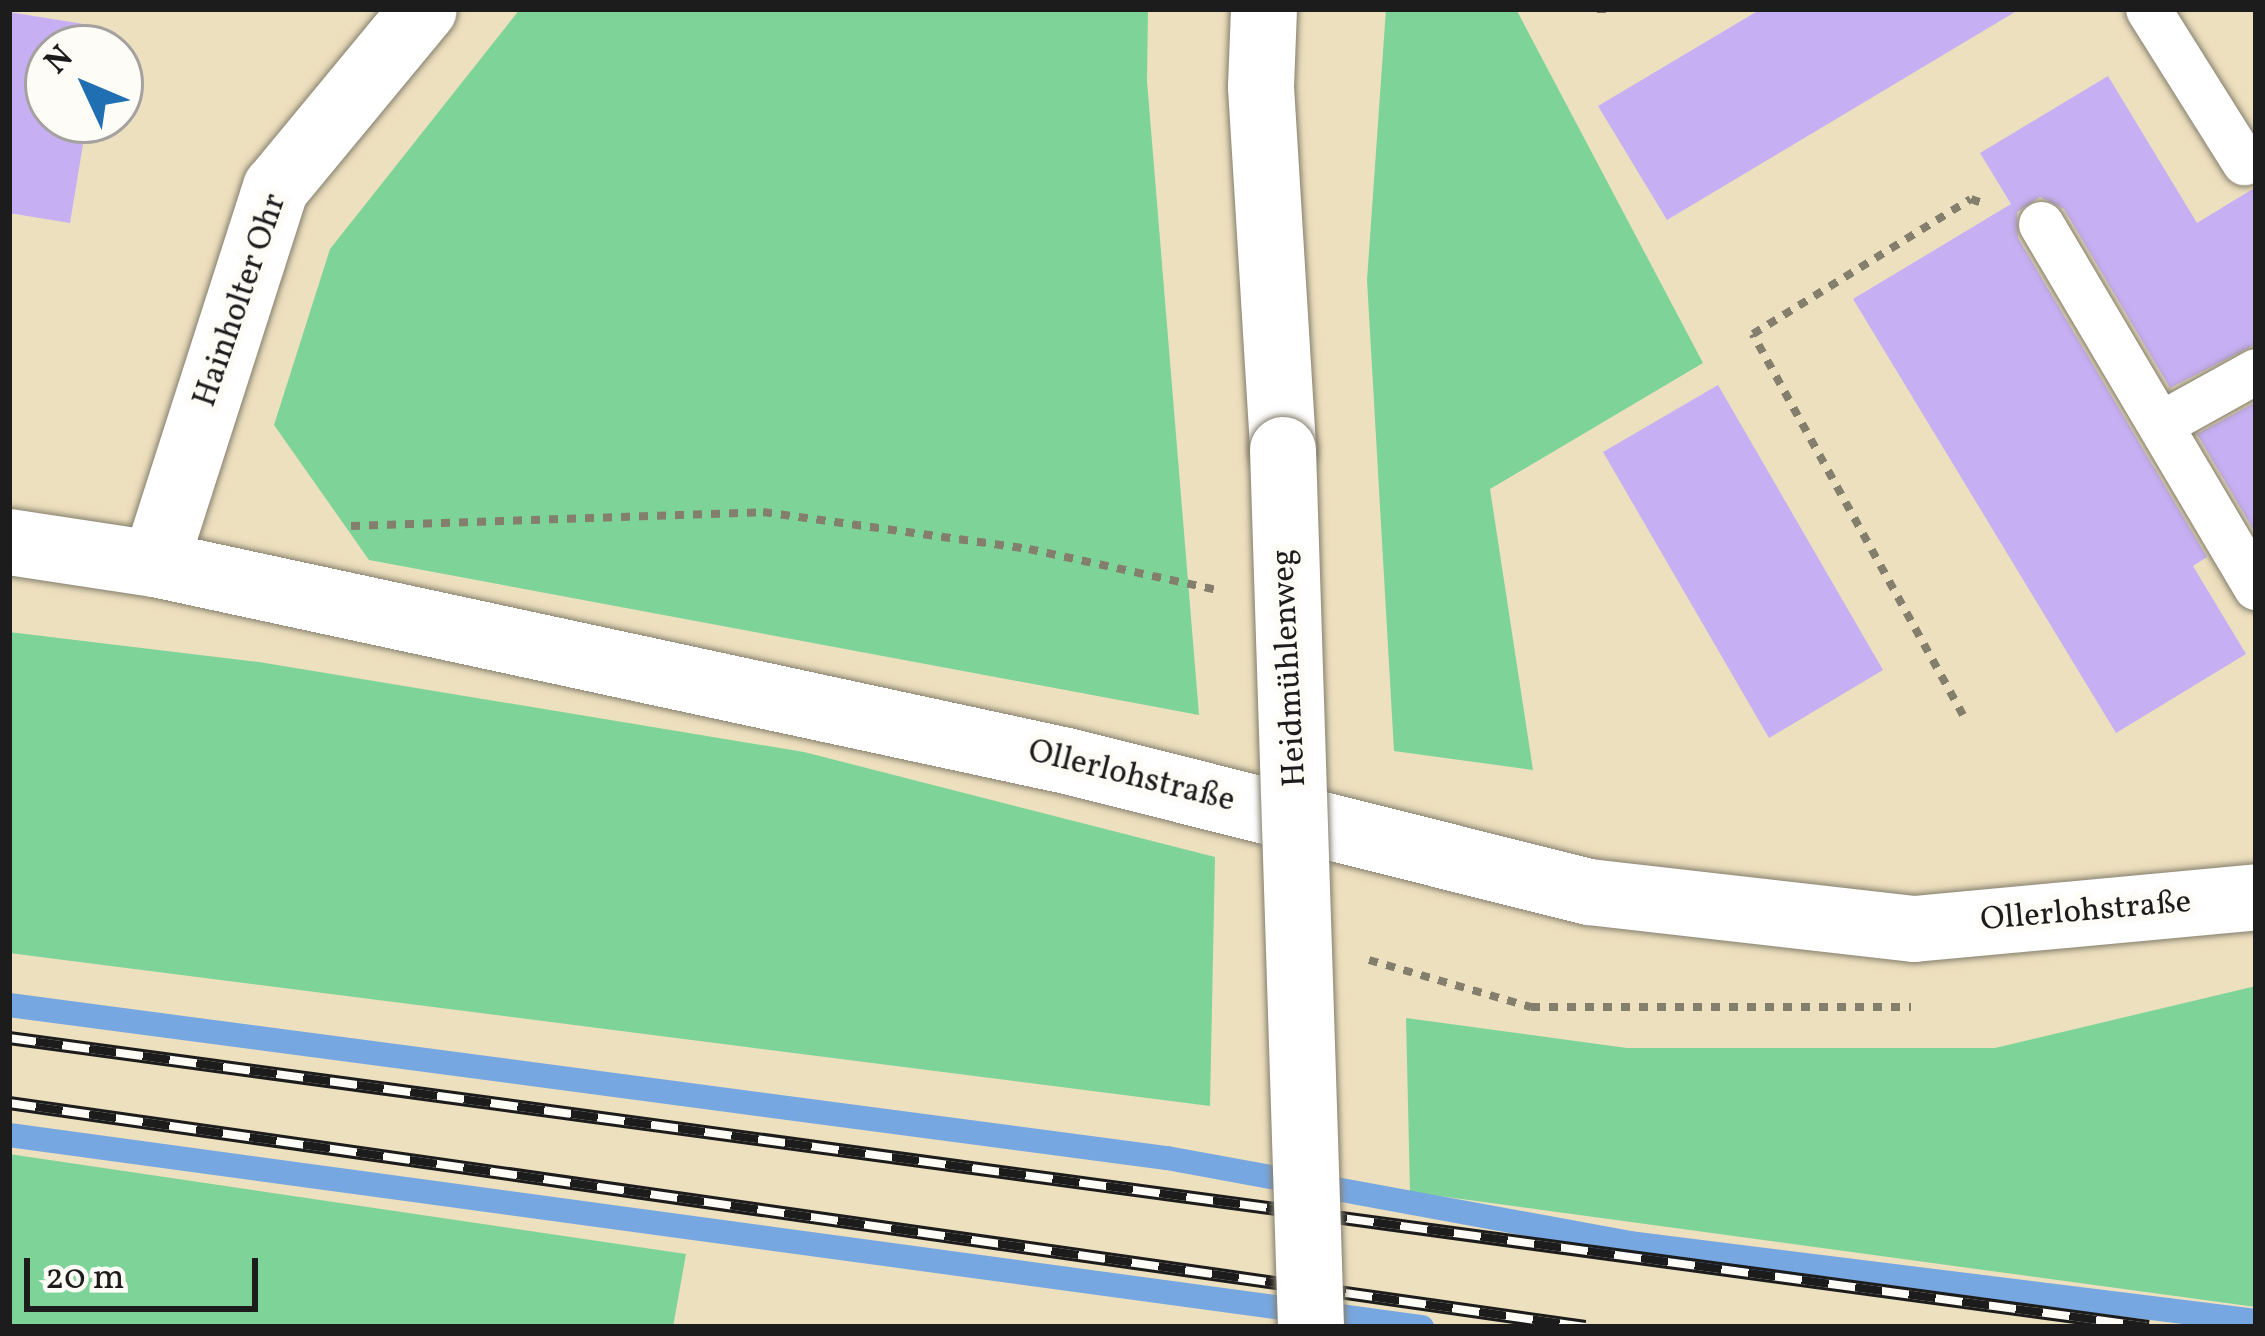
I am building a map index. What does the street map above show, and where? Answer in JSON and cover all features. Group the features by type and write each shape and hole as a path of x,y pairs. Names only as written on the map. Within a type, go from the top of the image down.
{"street":[{"name":"Hainholter Ohr","path":"155,564 276,188 424,9"},
{"name":"Heidmühlenweg","path":"1264,9 1261,87 1304,941 1311,1327"},
{"name":"Ollerlohstraße","path":"9,542 155,564 1067,761 1589,892 1914,929 2256,897"}],"lane":[{"path":"2148,9 2244,162"},
{"path":"2041,224 2256,587"},
{"path":"2162,423 2256,370"}],"path":[{"path":"1597,9 1612,9"},
{"path":"1963,716 1753,334 1971,199 2041,224"},
{"path":"344,526 763,512 1029,549 1287,605"}],"green space":[{"path":"520,9 1148,9 1147,81 1199,715 369,560 274,425 330,249"},
{"path":"1386,9 1516,9 1703,363 1490,489 1533,770 1394,751 1367,280"},
{"path":"9,632 259,662 804,752 1215,857 1210,1106 9,953"},
{"path":"2256,986 2256,1307 1410,1192 1406,1018 1627,1048 1995,1048"},
{"path":"9,1154 686,1254 673,1327 9,1327"}],"building":[{"path":"1761,9 2020,9 1667,220 1598,106"},
{"path":"9,12 83,24 24,24 24,144 83,144 70,223 9,213"},
{"path":"2108,76 2197,223 2256,187 2256,344 2170,388 2064,209 2040,197 2017,212 2018,238 2207,557 2193,566 2246,654 2116,733 1853,299 2011,204 1980,153"},
{"path":"1718,385 1883,670 1769,738 1603,452"},
{"path":"2256,402 2256,527 2253,529 2197,434"}],"waterway":[{"path":"9,1005 1167,1158 1629,1243 2256,1321"},
{"path":"9,1135 1422,1327"}],"railway":[{"path":"9,1038 2149,1327"},
{"path":"9,1103 1585,1327"}]}
